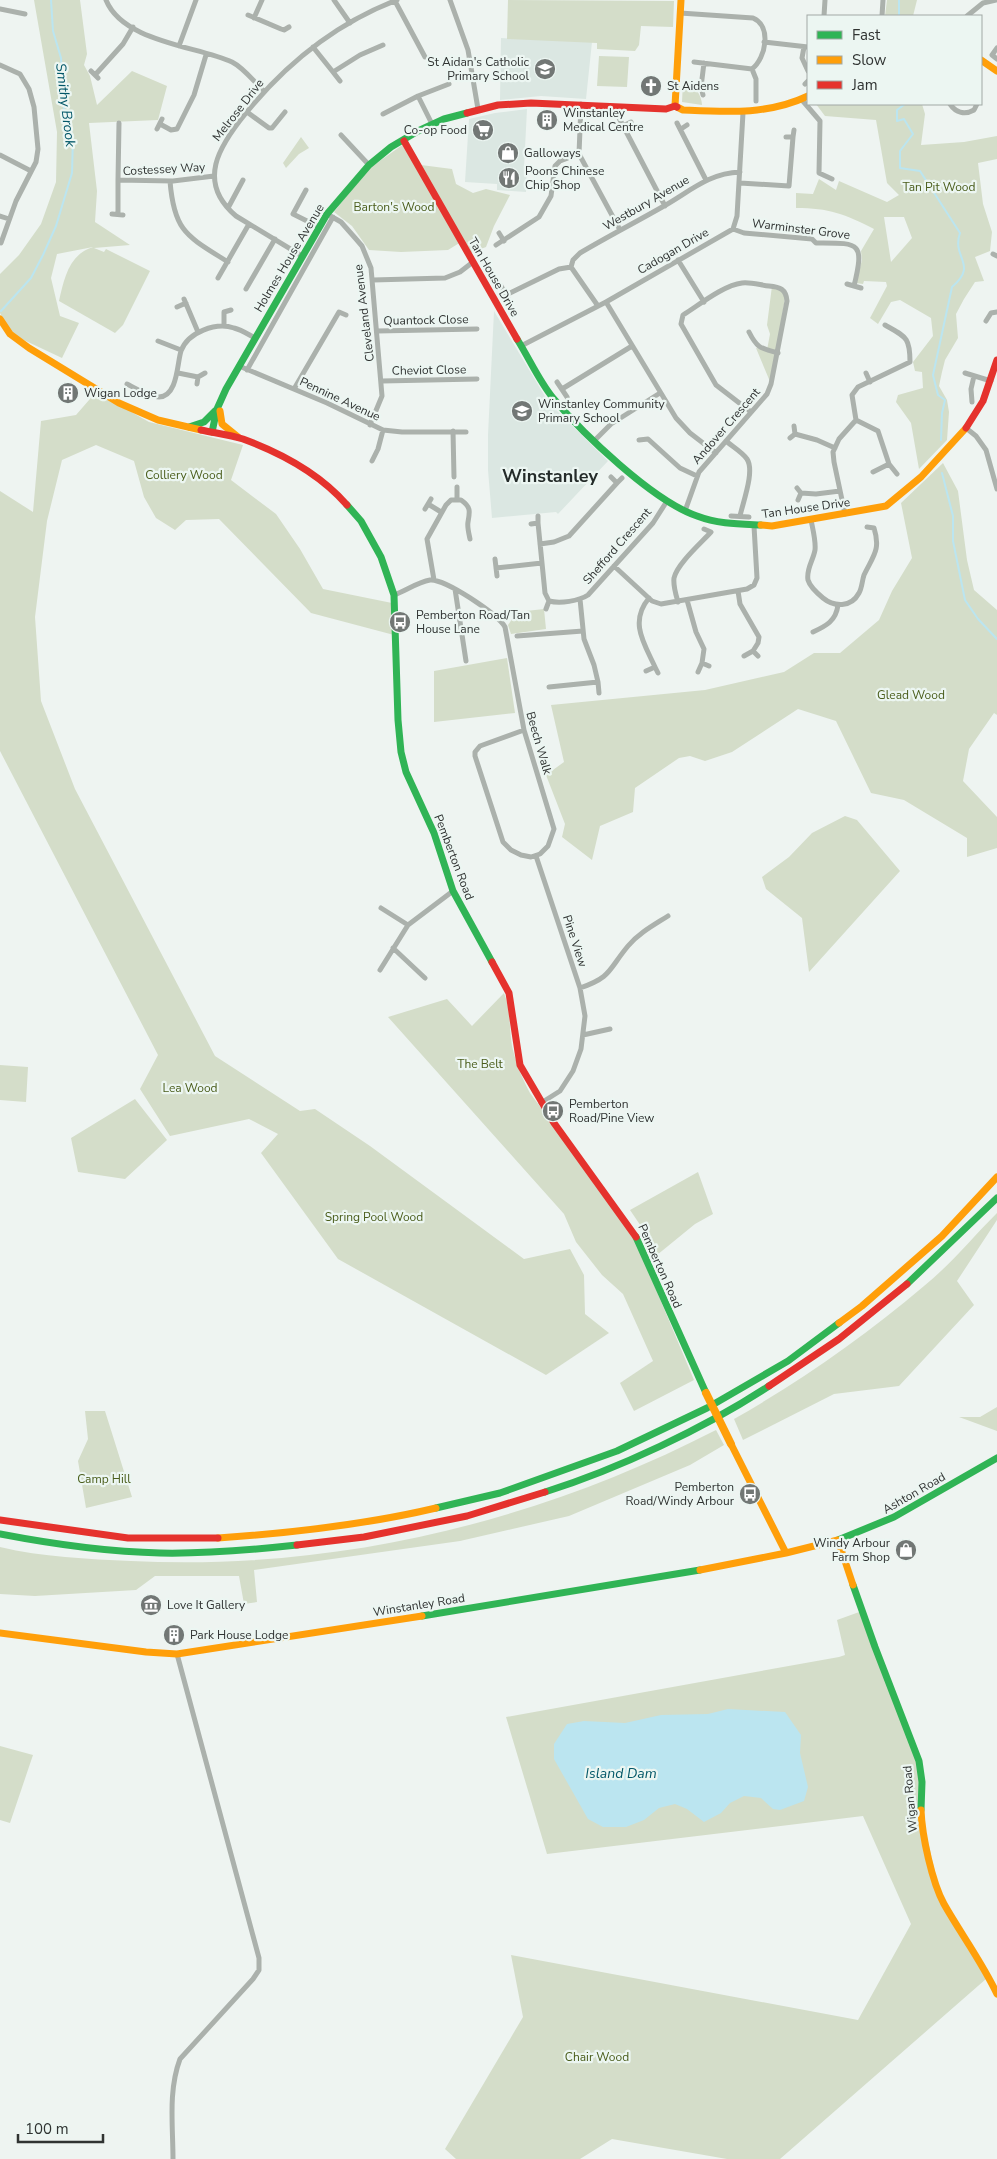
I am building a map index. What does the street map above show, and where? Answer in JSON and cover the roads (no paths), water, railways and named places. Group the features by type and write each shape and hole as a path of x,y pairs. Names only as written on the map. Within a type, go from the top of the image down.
{"main road":[{"path":"675,106 681,0"},
{"path":"982,61 997,71"},
{"name":"Holmes House Avenue","path":"212,432 217,409 226,389 319,227 330,216 352,182 369,165 384,152 432,124 478,109 519,103 581,104 666,109 675,106 683,110 743,113 772,110 805,98"},
{"name":"Tan House Drive","path":"404,141 552,397 594,441 634,476 667,501 685,511 719,523 776,526 879,508 894,501 931,467 976,415 991,381 997,360"},
{"name":"Pemberton Road","path":"0,319 10,334 29,348 118,403 158,420 242,439 300,466 332,488 353,511 375,545 394,595 398,720 401,752 406,772 434,833 454,892 509,993 520,1065 541,1103 565,1139 633,1231 680,1339 786,1553"},
{"path":"226,389 219,415 220,422 242,439"},
{"path":"189,427 204,422 217,409"},
{"path":"0,1520 128,1538 213,1538 281,1534 387,1520 500,1493 617,1451 707,1408 788,1361 862,1306 942,1236 997,1177"},
{"path":"0,1534 127,1551 208,1553 306,1546 370,1538 458,1520 544,1494 632,1461 765,1391 840,1340 912,1281 997,1198"},
{"name":"Ashton Road","path":"838,1540 894,1517 997,1458"},
{"name":"Winstanley Road","path":"0,1633 137,1651 177,1654 230,1647 722,1566 838,1540"},
{"name":"Wigan Road","path":"838,1540 875,1647 919,1762 922,1782 921,1812 923,1830 931,1866 943,1902 986,1970 997,1994"}],"street":[{"path":"106,0 112,11 134,27 179,46 235,64 264,91"},
{"path":"179,46 196,0"},
{"path":"262,0 251,16 281,30 289,28"},
{"path":"334,0 350,23"},
{"path":"396,0 425,58"},
{"name":"Melrose Drive","path":"214,176 219,151 264,91 313,46 350,23 396,0"},
{"path":"450,0 468,50 478,109"},
{"path":"824,15 825,0"},
{"path":"882,15 883,0"},
{"path":"974,0 978,6"},
{"path":"968,15 978,6 996,0"},
{"path":"0,9 25,14"},
{"path":"680,14 753,18 761,24 764,42 763,55 752,69"},
{"path":"94,75 124,44 134,27"},
{"path":"764,42 806,47 802,58 807,69"},
{"path":"333,72 360,55 383,44"},
{"path":"313,46 340,81"},
{"path":"992,55 997,48"},
{"path":"160,124 172,130 177,129 194,95 206,55"},
{"path":"694,62 752,69"},
{"path":"703,95 698,87 704,63"},
{"path":"0,65 20,74 29,89 34,107 38,148 36,162 9,219 1,243"},
{"path":"752,69 756,79 756,101"},
{"path":"383,114 418,96 449,84"},
{"path":"750,90 756,89"},
{"path":"418,96 432,124"},
{"path":"581,104 579,154 620,230"},
{"path":"809,105 820,122 819,173 832,178"},
{"path":"951,105 956,111 963,113 974,110 976,105"},
{"path":"247,112 269,128 272,128 285,112"},
{"path":"733,229 737,216 740,183 743,113"},
{"path":"619,118 664,206"},
{"path":"623,126 631,122"},
{"path":"118,123 118,180"},
{"path":"677,123 706,180"},
{"path":"680,129 687,125"},
{"path":"740,183 789,186 794,130"},
{"path":"341,135 369,165"},
{"path":"786,137 794,137"},
{"path":"496,245 539,218 551,196 555,166 560,161 579,154"},
{"path":"0,155 31,171"},
{"name":"Westbury Avenue","path":"571,267 573,260 580,253 706,180 726,172 740,172"},
{"path":"214,176 219,193 232,216 250,224 302,256"},
{"name":"Costessey Way","path":"118,214 118,180 170,181 214,176"},
{"path":"228,208 244,180"},
{"path":"170,181 174,213 182,228 193,241 228,262"},
{"path":"306,190 293,214 319,227"},
{"path":"0,216 9,219"},
{"path":"247,370 330,216"},
{"name":"Cleveland Avenue","path":"330,216 347,228 362,246 368,258 372,280 382,382 380,403 370,424"},
{"path":"218,278 250,224"},
{"name":"Cadogan Drive","path":"521,346 606,302 733,229"},
{"name":"Warminster Grove","path":"733,229 744,232 812,238 816,243 846,243 854,245 859,250 860,259 854,286"},
{"path":"499,233 504,241"},
{"path":"246,289 275,239"},
{"path":"678,260 704,302"},
{"path":"372,280 445,278 460,272 473,262"},
{"path":"506,295 559,269 571,267 598,306"},
{"name":"Andover Crescent","path":"685,511 697,476 751,412 769,390 778,353 788,301 786,292 777,287 740,283 733,285 683,315 681,324 716,385 751,412"},
{"path":"846,284 861,288"},
{"path":"501,286 511,304"},
{"path":"176,307 185,301 198,332"},
{"path":"606,302 660,393 682,426 716,453"},
{"path":"217,309 224,312 231,310"},
{"path":"986,321 992,311"},
{"path":"224,312 224,326"},
{"path":"294,389 339,312 346,315"},
{"path":"856,420 852,395 856,389 912,363 910,344 906,338 885,325"},
{"path":"126,384 160,397 170,391 178,373 181,350 186,342 198,332 224,326 240,330 255,338"},
{"name":"Quantock Close","path":"377,331 477,329"},
{"path":"749,332 756,345 761,349 778,353"},
{"path":"158,341 181,350"},
{"path":"562,389 632,346"},
{"name":"Pennine Avenue","path":"239,366 383,430 402,432 466,432"},
{"path":"178,373 198,377 205,373"},
{"path":"866,373 870,382"},
{"path":"966,373 991,381"},
{"path":"964,396 972,399 974,376"},
{"path":"197,384 198,377"},
{"name":"Cheviot Close","path":"382,382 477,379"},
{"path":"557,382 567,397"},
{"path":"594,441 611,424 660,393"},
{"path":"845,514 834,462 835,448 839,439 856,420"},
{"path":"856,420 878,431 889,464 897,474"},
{"path":"794,426 792,436 817,440 835,448"},
{"path":"966,428 976,436 986,450 997,490"},
{"path":"372,461 378,449 383,430"},
{"path":"453,432 454,477"},
{"path":"639,440 648,439 680,468 697,476"},
{"path":"726,441 743,454 749,464 749,476 740,516"},
{"path":"873,472 889,464"},
{"path":"611,477 617,483"},
{"path":"540,544 554,542 569,536 622,478"},
{"path":"456,499 457,487"},
{"path":"797,488 801,493 816,494 840,491"},
{"path":"798,500 801,493"},
{"path":"434,580 427,539 441,512 449,502 456,499 464,502 470,510 468,525 470,539"},
{"name":"Shefford Crescent","path":"549,601 580,599 591,592 653,523 667,501"},
{"path":"428,504 441,512"},
{"path":"538,516 545,593 549,601 546,609"},
{"path":"731,516 749,517"},
{"path":"811,520 815,547 808,579 813,589 823,598 838,605 851,602 858,594 878,544 874,528 878,522"},
{"path":"531,524 538,523"},
{"path":"614,566 649,598 661,604 738,591 751,587 757,578 754,526"},
{"path":"867,527 874,528"},
{"path":"678,602 674,584 675,576 684,562 711,532 704,529"},
{"path":"495,559 497,576"},
{"path":"496,568 542,562"},
{"path":"394,595 427,580 434,580 455,589 466,661"},
{"name":"Beech Walk","path":"455,589 500,620 505,627 524,730 554,829 548,846 536,856"},
{"path":"738,591 740,604 759,636 758,643 753,651 744,656"},
{"path":"649,598 640,610 639,627 658,673"},
{"path":"580,599 582,631 598,682 599,693"},
{"path":"688,600 696,632 704,649 702,663 698,672"},
{"path":"813,632 831,623 836,616 838,605"},
{"path":"821,628 824,635"},
{"path":"517,636 582,631"},
{"path":"753,651 758,656"},
{"path":"702,663 709,666"},
{"path":"646,671 655,667"},
{"path":"549,687 598,682"},
{"path":"524,730 480,746 475,752 475,756 503,842 516,854 536,856"},
{"name":"Pine View","path":"536,856 580,988 585,1016 577,1060 568,1080 560,1091 541,1103"},
{"path":"380,970 408,925 454,892"},
{"path":"381,908 408,925"},
{"path":"580,988 600,981 608,974 636,938 668,916"},
{"path":"393,948 424,978"},
{"path":"583,1035 610,1029"},
{"path":"172,2159 172,2112 175,2072 180,2059 259,1970 259,1958 177,1654"}],"water":[{"name":"Island Dam","path":"728,1709 785,1712 801,1735 800,1753 808,1787 804,1801 780,1810 773,1809 761,1798 744,1796 730,1803 721,1813 704,1822 687,1809 675,1804 659,1808 644,1820 626,1827 603,1827 588,1819 554,1759 554,1744 567,1724 584,1721 625,1723 661,1715 708,1714"}],"waterway":[{"name":"Smithy Brook","path":"1,311 31,278 43,255 56,226 72,173 73,137 64,110 61,58 53,31 51,0"},
{"path":"899,0 899,15"},
{"path":"904,105 897,110 897,121 904,119 913,134 900,151 900,168 920,171 960,233 958,242 964,266 960,279 952,287 933,375 938,395 945,400 942,413 941,440"},
{"path":"942,473 953,516 953,541 965,600 978,619 997,639"}],"place":[{"name":"St Aidan's Catholic Primary School","path":"545,69"},
{"name":"St Aidens","path":"651,86"},
{"name":"Winstanley Medical Centre","path":"547,120"},
{"name":"Co-op Food","path":"483,130"},
{"name":"Galloways","path":"508,153"},
{"name":"Poons Chinese Chip Shop","path":"509,178"},
{"name":"Wigan Lodge","path":"68,393"},
{"name":"Winstanley Community Primary School","path":"522,411"},
{"name":"Pemberton Road/Tan House Lane","path":"400,622"},
{"name":"Pemberton Road/Pine View","path":"553,1111"},
{"name":"Pemberton Road/Windy Arbour","path":"750,1494"},
{"name":"Windy Arbour Farm Shop","path":"906,1550"},
{"name":"Love It Gallery","path":"151,1605"},
{"name":"Park House Lodge","path":"174,1635"}],"district":[{"name":"Winstanley","path":"550,476"}],"park label":[{"name":"Tan Pit Wood","path":"939,187"},
{"name":"Barton's Wood","path":"394,207"},
{"name":"Colliery Wood","path":"184,475"},
{"name":"Glead Wood","path":"911,695"},
{"name":"The Belt","path":"480,1064"},
{"name":"Lea Wood","path":"190,1088"},
{"name":"Spring Pool Wood","path":"374,1217"},
{"name":"Camp Hill","path":"104,1479"},
{"name":"Chair Wood","path":"597,2057"}]}
